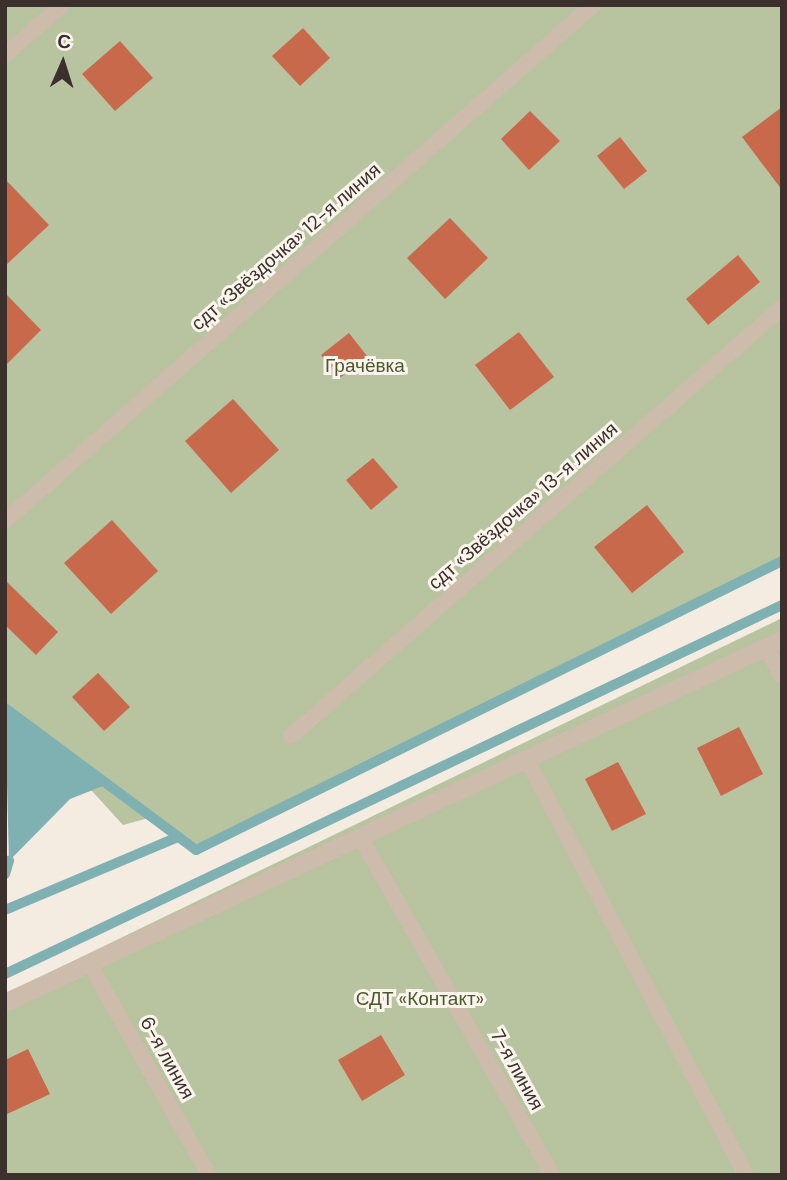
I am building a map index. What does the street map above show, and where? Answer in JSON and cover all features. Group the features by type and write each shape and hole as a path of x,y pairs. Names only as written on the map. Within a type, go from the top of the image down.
{"street":[{"path":"5,1003 362,840 774,644"}],"lane":[{"path":"5,55 62,5"},
{"name":"сдт «Звёздочка» 12-я линия","path":"5,521 593,5"},
{"name":"сдт «Звёздочка» 13-я линия","path":"291,736 782,307"},
{"path":"774,644 782,677"},
{"path":"528,762 746,1175"},
{"name":"7-я линия","path":"362,840 552,1175"},
{"name":"6-я линия","path":"89,963 209,1175"}],"green space":[{"name":"Грачёвка","path":"5,5 782,5 782,561 196,850 152,817 123,825 41,735 5,708"},
{"name":"СДТ «Контакт»","path":"782,618 782,1175 5,1175 5,994"}],"water":[{"path":"5,708 108,784 70,799 9,861"}],"building":[{"path":"303,28 330,58 300,86 272,56"},
{"path":"120,41 153,78 115,111 82,74"},
{"path":"782,107 782,190 742,137"},
{"path":"530,111 560,141 529,170 501,139"},
{"path":"620,137 647,171 624,189 597,156"},
{"path":"5,179 49,225 5,266"},
{"path":"450,218 488,258 445,299 407,258"},
{"path":"738,255 760,282 708,325 686,299"},
{"path":"5,293 41,330 5,366"},
{"path":"519,332 554,377 510,410 475,365"},
{"path":"349,333 367,356 340,378 321,355"},
{"path":"233,399 279,450 231,493 185,441"},
{"path":"373,458 398,487 371,510 346,480"},
{"path":"647,505 684,552 632,593 594,547"},
{"path":"112,520 158,571 111,614 64,563"},
{"path":"5,580 58,632 36,655 5,625"},
{"path":"98,673 130,707 104,731 72,697"},
{"path":"739,727 763,774 721,796 697,748"},
{"path":"618,762 646,814 612,831 585,779"},
{"path":"381,1035 405,1075 362,1101 338,1060"},
{"path":"28,1049 50,1094 5,1115 5,1060"}],"waterway":[{"path":"5,708 196,850 782,561"},
{"path":"5,974 782,605"},
{"path":"5,910 178,837"},
{"path":"5,874 9,861"}]}
